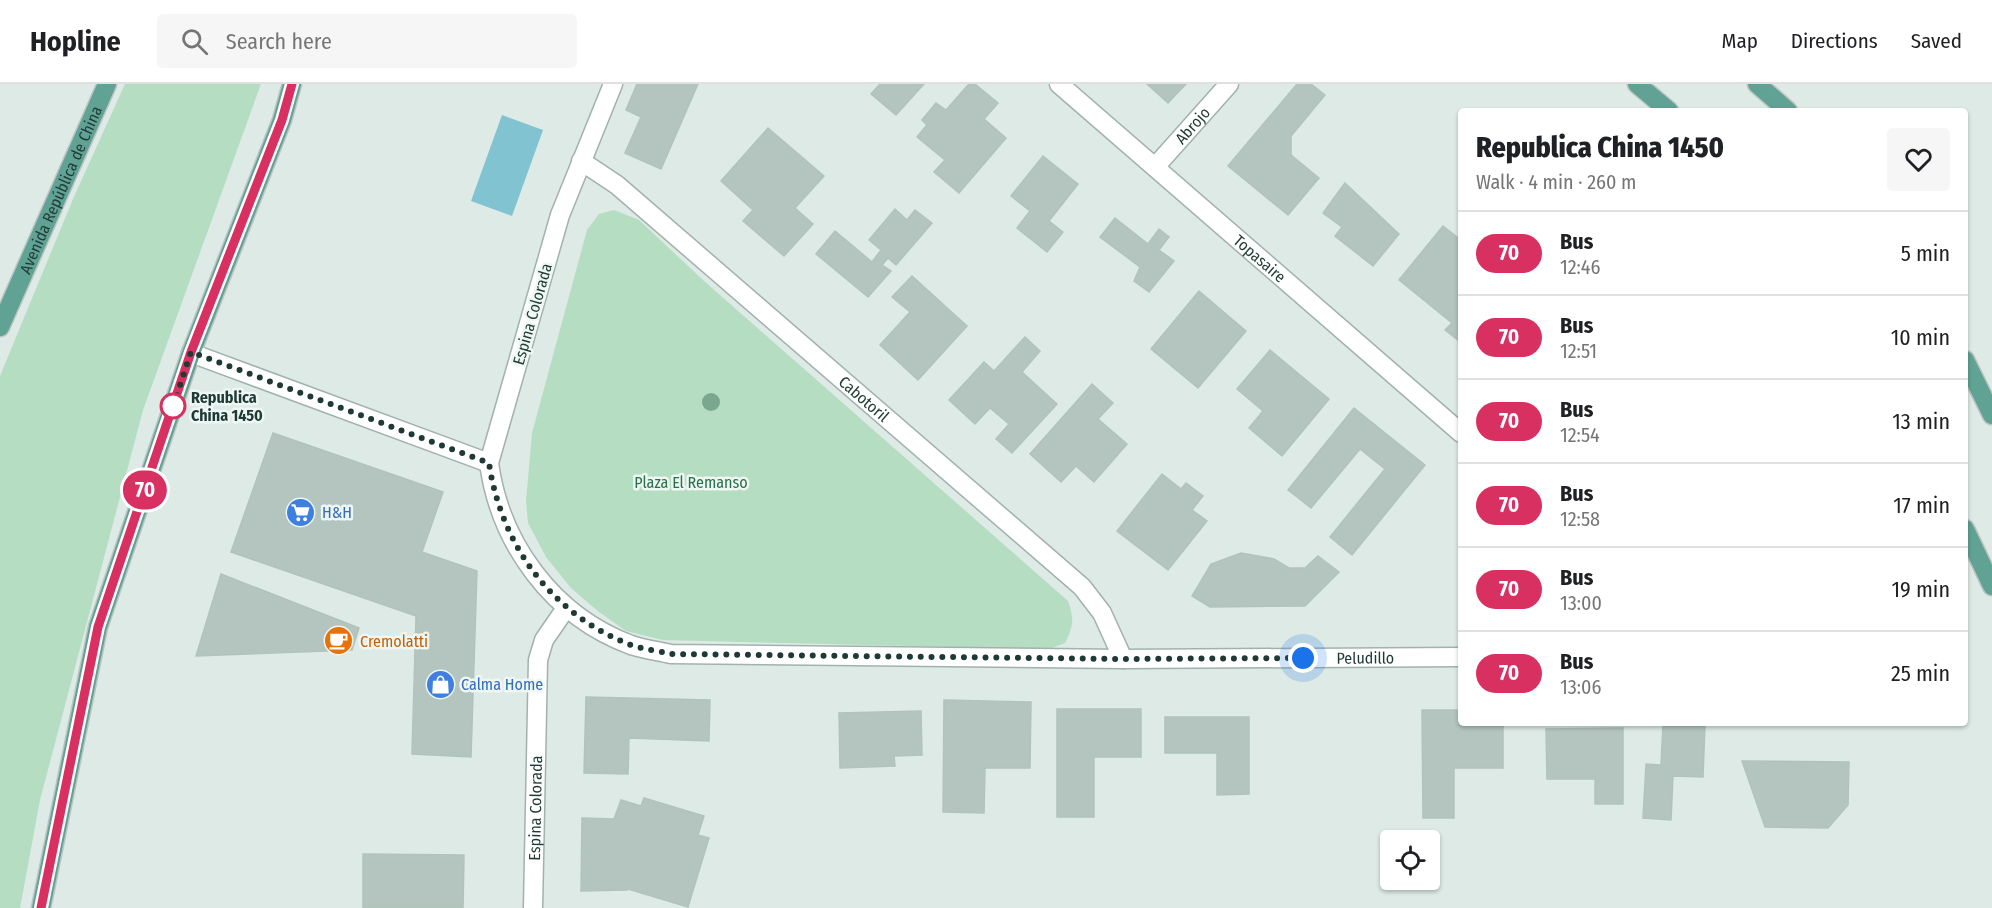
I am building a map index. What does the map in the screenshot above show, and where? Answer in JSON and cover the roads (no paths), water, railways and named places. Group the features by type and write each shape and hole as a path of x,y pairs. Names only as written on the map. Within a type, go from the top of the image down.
{"main road":[{"name":"Avenida República de China","path":"0,327 107,84"},
{"path":"41,908 98,627 191,352 282,120 292,84"},
{"path":"1637,84 1665,108"},
{"path":"1756,84 1784,108"},
{"path":"1968,366 1992,415"},
{"path":"1968,535 1992,586"}],"street":[{"name":"Espina Colorada","path":"518,547 502,516 493,489 489,463 560,215 613,84"},
{"name":"Topasaire","path":"1059,84 1458,430"},
{"name":"Abrojo","path":"1155,167 1229,84"},
{"name":"Cabotoril","path":"581,161 617,185 1082,587 1102,613 1123,659"},
{"path":"191,352 489,463"},
{"name":"Peludillo","path":"518,547 547,590 566,608 597,628 631,645 671,654 1123,659 1458,657"},
{"name":"Espina Colorada","path":"533,908 538,660 544,640 566,608"}],"water":[{"path":"502,115 543,130 512,216 471,201"}],"place":[{"name":"Republica China 1450","path":"173,406"},
{"name":"H&H","path":"301,512"},
{"name":"Cremolatti","path":"339,641"},
{"name":"Calma Home","path":"440,684"}],"park label":[{"name":"Plaza El Remanso","path":"691,482"}]}
